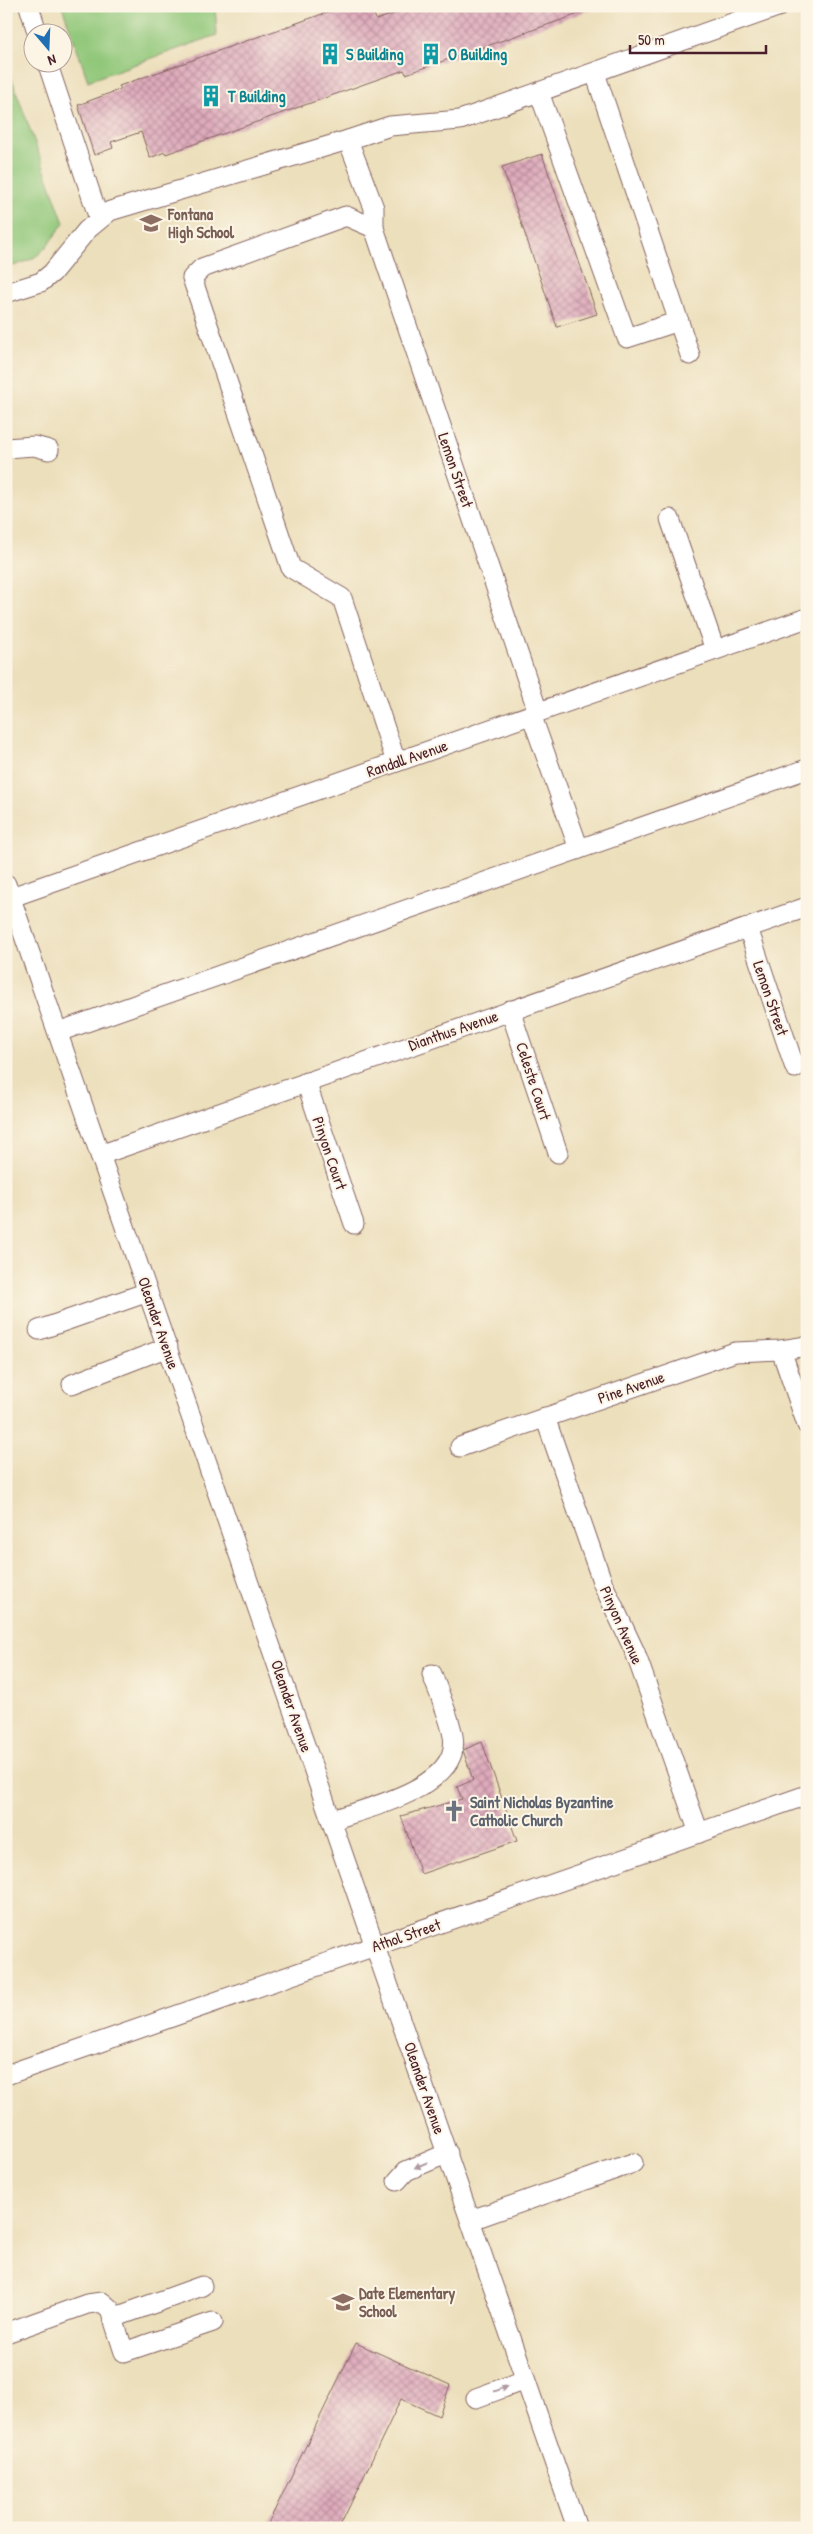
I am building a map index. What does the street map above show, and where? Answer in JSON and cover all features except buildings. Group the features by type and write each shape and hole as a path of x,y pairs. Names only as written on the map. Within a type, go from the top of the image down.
{"street":[{"path":"29,6 34,22"},
{"path":"6,293 41,282 52,272 86,230 110,211 390,126 460,120 780,6"},
{"path":"50,72 99,219"},
{"path":"595,73 690,355"},
{"path":"539,92 627,338 679,322"},
{"name":"Lemon Street","path":"348,140 374,208 374,228 580,848"},
{"path":"374,228 346,216 202,268 192,278 291,568 342,598 396,762"},
{"path":"6,448 34,446 49,450"},
{"path":"670,519 715,650"},
{"name":"Randall Avenue","path":"8,893 396,762 807,618"},
{"path":"58,1032 807,769"},
{"name":"Oleander Avenue","path":"8,893 168,1348 577,2528"},
{"name":"Dianthus Avenue","path":"100,1155 807,907"},
{"name":"Lemon Street","path":"748,928 795,1068"},
{"name":"Celeste Court","path":"510,1010 558,1153"},
{"name":"Pinyon Court","path":"306,1082 354,1224"},
{"path":"39,1330 148,1292"},
{"name":"Pine Avenue","path":"460,1447 735,1352 781,1350 807,1346"},
{"path":"72,1384 168,1348"},
{"path":"781,1350 807,1425"},
{"name":"Pinyon Avenue","path":"545,1417 603,1584 635,1652 699,1833"},
{"path":"332,1820 421,1788 440,1775 451,1754 453,1738 432,1674"},
{"name":"Athol Street","path":"6,2075 807,1795"},
{"path":"397,2181 406,2171 448,2154"},
{"path":"471,2220 633,2163"},
{"path":"113,2318 202,2286"},
{"path":"6,2333 102,2302 110,2309 124,2352 213,2322"},
{"path":"476,2398 525,2380"}],"green space":[{"path":"62,6 215,6 217,35 88,81 72,35 72,22 68,22"},
{"path":"6,63 64,223 41,253 28,261 6,268"}],"place":[{"name":"S Building","path":"330,54"},
{"name":"O Building","path":"431,54"},
{"name":"T Building","path":"211,96"},
{"name":"Fontana High School","path":"151,223"},
{"name":"Saint Nicholas Byzantine Catholic Church","path":"454,1811"},
{"name":"Date Elementary School","path":"343,2302"}]}
